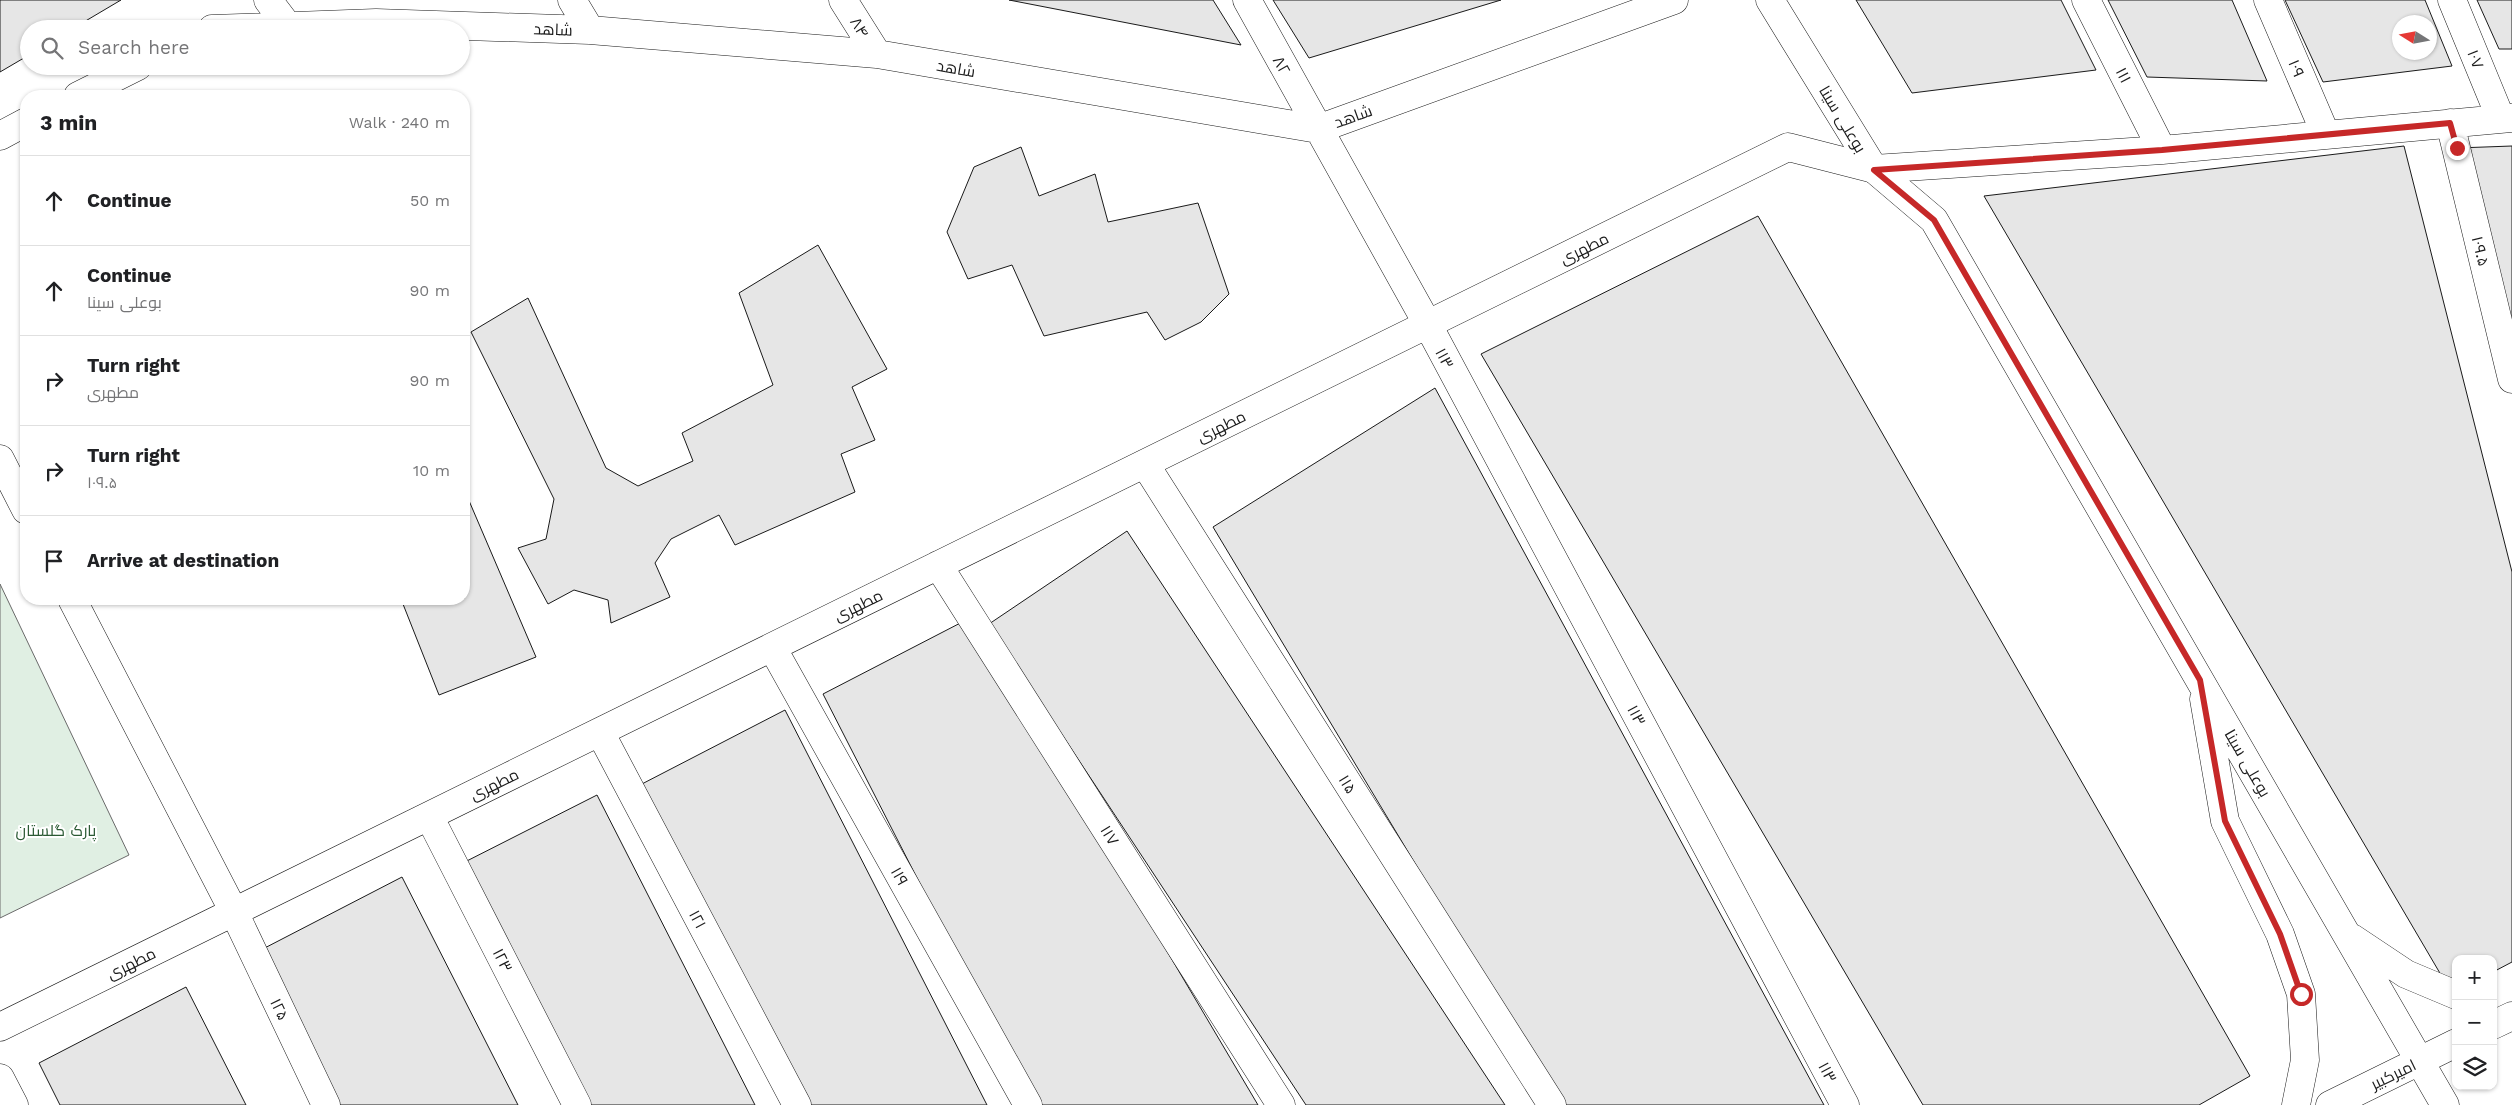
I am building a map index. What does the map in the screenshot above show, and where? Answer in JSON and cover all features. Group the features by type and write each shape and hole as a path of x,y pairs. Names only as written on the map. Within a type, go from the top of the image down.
{"street":[{"path":"268,0 283,20"},
{"path":"572,0 590,30"},
{"name":"۸۴","path":"843,0 877,54"},
{"name":"۸۲","path":"1247,0 1428,325"},
{"name":"شاهد","path":"470,26 590,30 877,54 1318,129 1674,0"},
{"name":"بوعلی سینا","path":"1770,0 1874,170 1934,220 2445,1105"},
{"name":"۱۱۱","path":"2086,0 2162,150"},
{"name":"۱۰۹","path":"2268,0 2326,135"},
{"name":"۱۰۷","path":"2452,0 2506,118"},
{"path":"90,90 120,75"},
{"name":"مطهری","path":"0,1027 1788,147 1874,170 2162,150 2506,118"},
{"name":"۱۰۹.۵","path":"2450,123 2512,379"},
{"path":"0,136 20,125"},
{"name":"۱۱۳","path":"1428,325 1846,1105"},
{"path":"0,459 20,498"},
{"name":"۱۱۵","path":"1145,464 1552,1105"},
{"name":"۱۱۷","path":"938,566 1281,1105"},
{"name":"۱۲۵","path":"75,605 234,912 326,1105"},
{"name":"۱۱۹","path":"772,647 1028,1105"},
{"path":"2200,680 2225,821 2280,934 2301,994 2305,1060 2296,1105"},
{"name":"۱۲۱","path":"600,732 797,1105"},
{"name":"۱۲۳","path":"429,816 577,1105"},
{"path":"2347,934 2406,974 2452,993"},
{"path":"2497,1003 2512,1004"},
{"path":"2497,1023 2512,1016"},
{"name":"امیرکبیر","path":"2330,1105 2452,1045"},
{"path":"0,1078 14,1105"}],"green space":[{"name":"پارک گلستان","path":"0,584 129,855 0,918"}],"building":[{"path":"0,0 121,0 87,20 20,20 20,60 0,72"},
{"path":"1009,0 1213,0 1241,45"},
{"path":"1273,0 1501,0 1309,58"},
{"path":"1856,0 2061,0 2096,70 1912,93"},
{"path":"2108,0 2232,0 2267,81 2147,77"},
{"path":"2285,0 2425,0 2431,15 2392,15 2392,60 2437,60 2437,29 2452,66 2323,82"},
{"path":"2477,0 2512,0 2512,49 2499,49"},
{"path":"2404,146 2512,572 2512,962 2497,970 2497,955 2452,955 2451,992 1984,196"},
{"path":"2512,146 2512,379 2457,148"},
{"path":"1021,147 1039,196 1095,174 1108,222 1198,203 1229,294 1201,322 1165,340 1147,312 1044,336 1012,265 968,279 947,232 974,167"},
{"path":"1758,216 2250,1076 2199,1105 1923,1105 1481,354"},
{"path":"818,245 887,369 852,387 875,440 841,454 855,492 735,545 719,515 671,539 655,563 670,597 611,623 608,600 574,590 548,604 518,548 546,539 554,499 471,332 528,298 606,468 638,486 693,461 682,433 773,385 739,293"},
{"path":"1435,388 1824,1105 1560,1105 1213,527"},
{"path":"470,503 536,657 439,695 403,605 470,605"},
{"path":"1127,531 1505,1105 1306,1105 989,624"},
{"path":"970,618 1258,1105 1033,1105 823,694"},
{"path":"785,710 987,1105 801,1105 638,786"},
{"path":"597,795 755,1105 569,1105 449,870"},
{"path":"402,877 518,1105 332,1105 255,953"},
{"path":"186,987 246,1105 60,1105 39,1063"}],"route":[{"path":"2301,994 2280,934 2225,821 2200,680 1934,220 1874,170 2162,150 2450,123 2457,148"}]}
